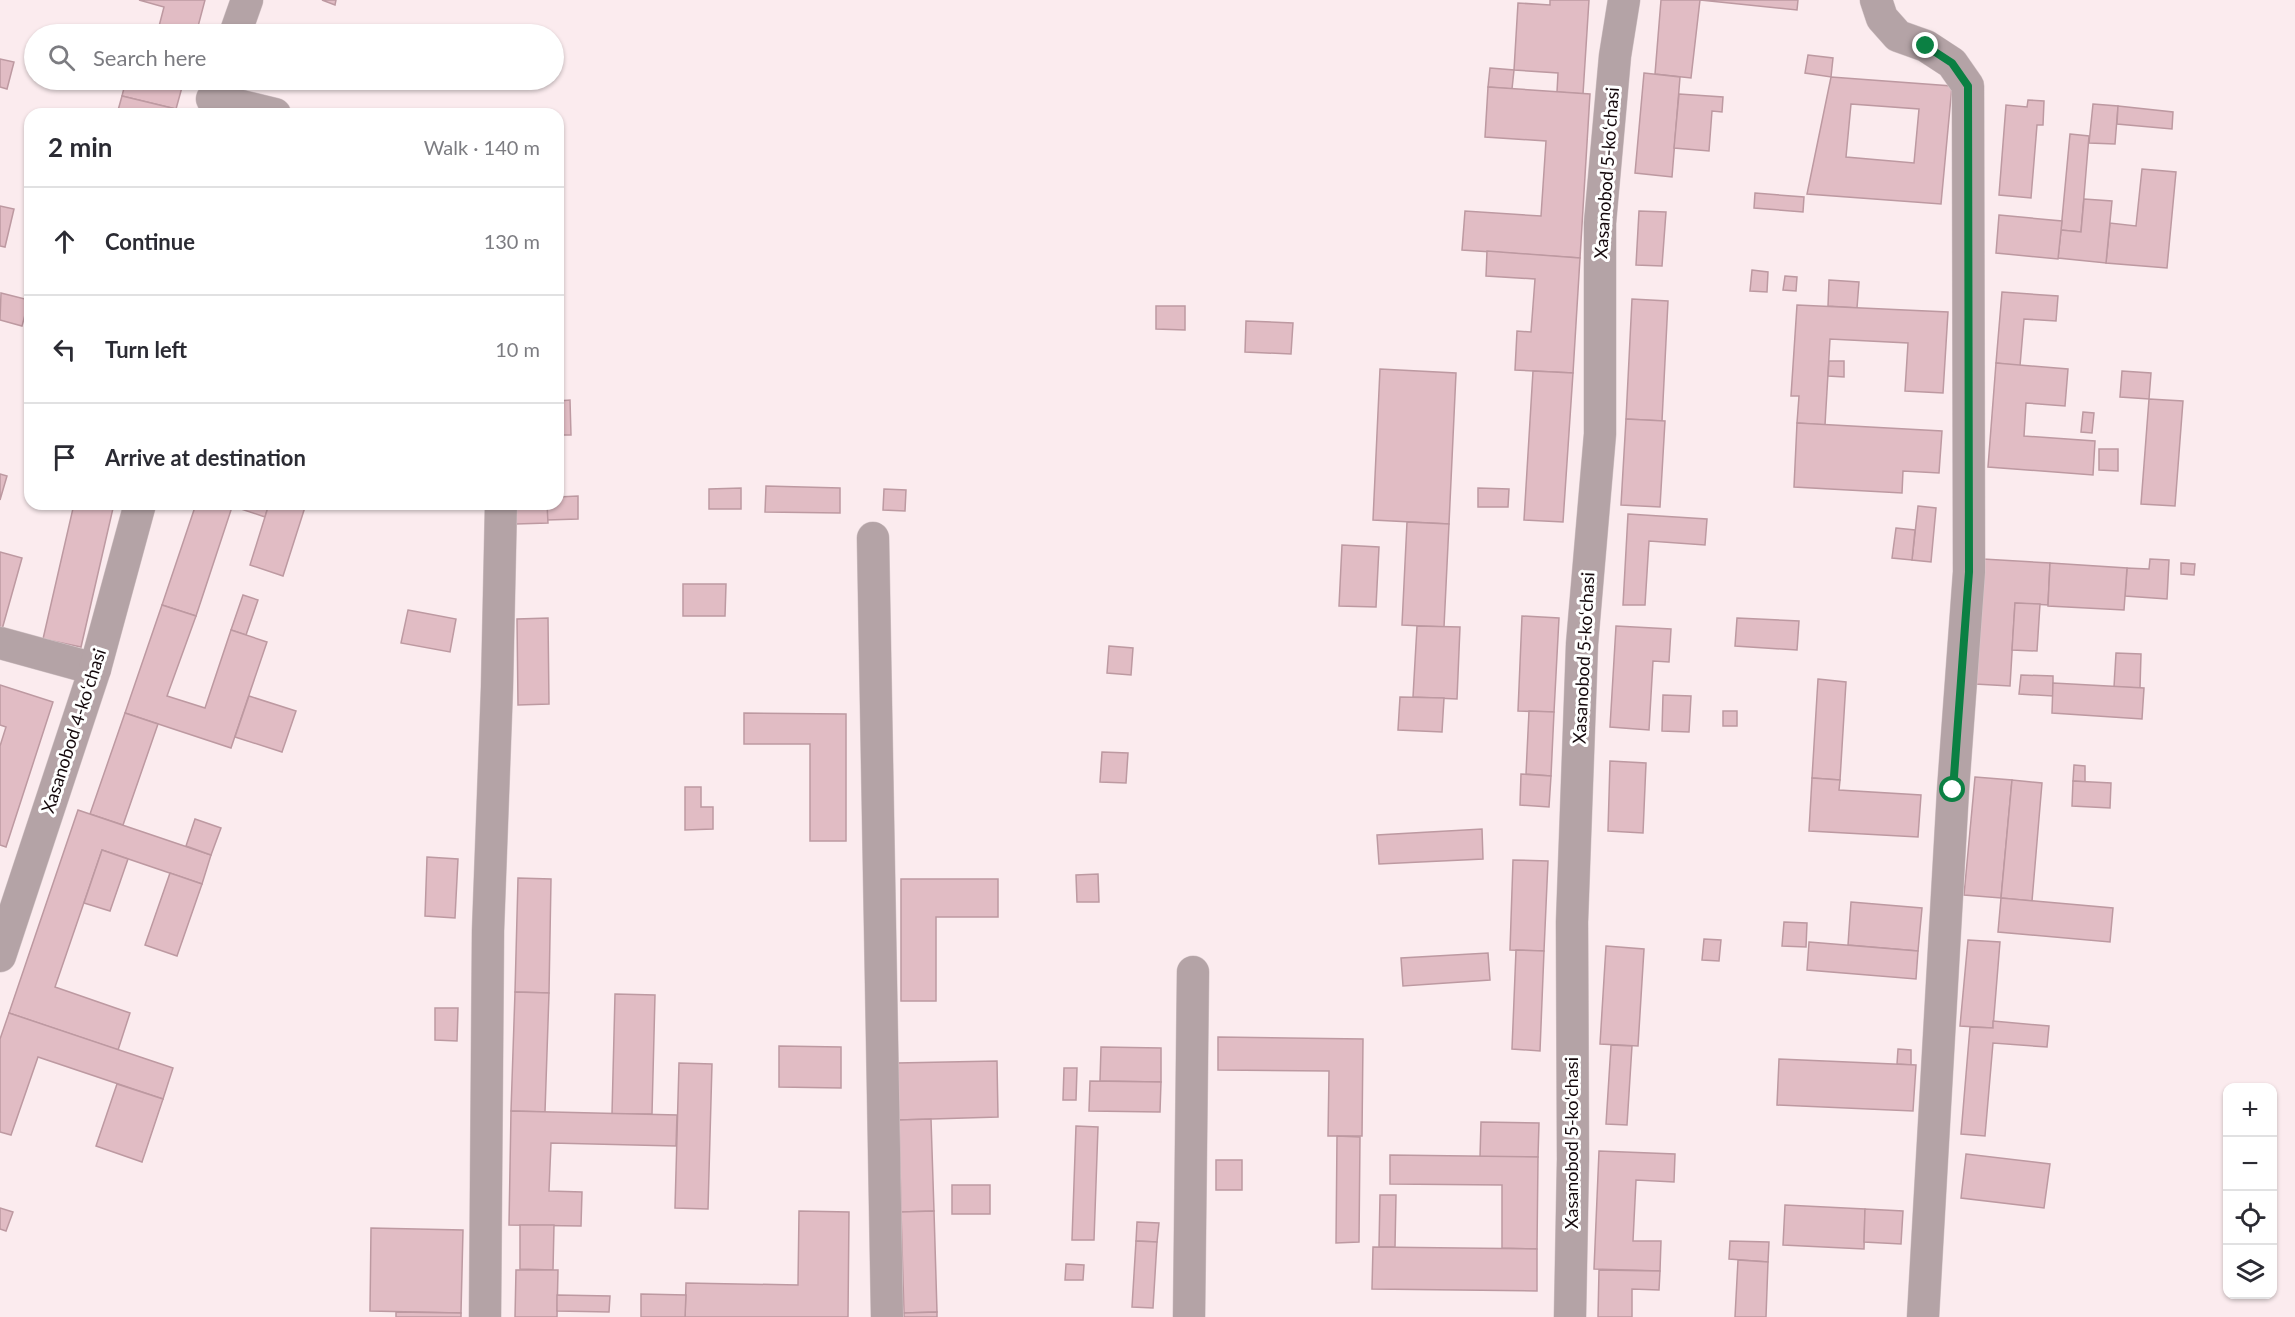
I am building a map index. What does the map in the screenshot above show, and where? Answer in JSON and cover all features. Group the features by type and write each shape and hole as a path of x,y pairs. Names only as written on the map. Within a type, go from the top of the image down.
{"street":[{"path":"239,24 247,0"},
{"name":"Xasanobod 5-koʻchasi","path":"1570,1317 1573,1159 1572,922 1582,644 1600,434 1600,223 1615,56 1624,0"},
{"path":"1876,0 1882,18 1898,36 1926,46 1952,63 1968,86 1969,572 1952,814 1923,1317"},
{"path":"213,97 252,108"},
{"name":"Xasanobod 4-koʻchasi","path":"0,956 95,669 138,510"},
{"path":"485,1317 489,931 501,510"},
{"path":"873,538 887,1317"},
{"path":"0,643 95,669"},
{"path":"1189,1317 1193,972"}],"building":[{"path":"139,0 205,0 199,24 160,24 164,7"},
{"path":"322,0 336,0 335,5"},
{"path":"1550,0 1589,0 1583,94 1557,92 1558,73 1514,70 1518,3 1550,5"},
{"path":"1661,0 1700,0 1691,78 1655,74"},
{"path":"1700,0 1798,0 1797,10"},
{"path":"1808,55 1833,58 1831,77 1805,73"},
{"path":"0,59 14,62 7,89 0,87"},
{"path":"1490,68 1514,70 1512,89 1488,87"},
{"path":"1644,73 1680,77 1672,177 1635,173"},
{"path":"1831,77 1952,86 1941,204 1807,194","holes":["1851,104 1919,109 1914,163 1846,157"]},
{"path":"1488,87 1590,94 1580,258 1462,250 1465,211 1541,216 1546,141 1485,137"},
{"path":"124,90 181,90 176,108 122,96"},
{"path":"1679,94 1723,97 1722,112 1712,111 1709,151 1674,148"},
{"path":"122,96 172,108 119,108"},
{"path":"2028,100 2044,101 2043,125 2037,125 2031,198 1999,195 2006,105 2027,107"},
{"path":"2093,104 2118,106 2115,144 2089,143"},
{"path":"2118,106 2173,112 2172,129 2117,124"},
{"path":"2070,134 2089,136 2081,232 2061,230"},
{"path":"2142,169 2176,172 2167,268 2106,263 2110,223 2136,226"},
{"path":"1755,193 1804,197 1803,212 1754,208"},
{"path":"2084,199 2112,201 2106,263 2058,258 2061,230 2081,232"},
{"path":"0,206 14,209 5,247 0,246"},
{"path":"1639,211 1666,212 1662,266 1636,265"},
{"path":"1999,215 2062,221 2058,259 1996,253"},
{"path":"1487,251 1580,258 1573,373 1515,370 1517,331 1531,332 1535,279 1486,276"},
{"path":"1752,270 1768,272 1767,292 1750,291"},
{"path":"1785,276 1797,277 1796,291 1783,290"},
{"path":"1829,280 1859,282 1857,308 1828,306"},
{"path":"2002,292 2058,296 2056,321 2024,319 2020,366 1996,363"},
{"path":"1,293 24,299 22,326 0,320"},
{"path":"1632,299 1668,301 1662,421 1626,419"},
{"path":"1797,305 1948,312 1943,393 1905,391 1908,343 1830,339 1825,425 1797,423 1799,396 1791,396"},
{"path":"1156,306 1185,306 1185,330 1156,329"},
{"path":"1246,321 1293,323 1291,354 1245,352"},
{"path":"1829,361 1844,361 1844,377 1828,376"},
{"path":"1996,363 2068,369 2065,406 2026,403 2024,436 2095,441 2093,475 1988,467"},
{"path":"1380,369 1456,373 1449,524 1373,520"},
{"path":"1533,371 1573,373 1563,522 1524,520"},
{"path":"2122,371 2151,373 2149,399 2120,397"},
{"path":"2149,399 2183,401 2175,506 2141,504"},
{"path":"564,400 570,400 571,435 564,435"},
{"path":"2083,412 2094,413 2092,433 2081,432"},
{"path":"1626,419 1665,421 1660,507 1621,505"},
{"path":"1797,423 1942,431 1939,473 1903,471 1902,493 1794,487"},
{"path":"2099,449 2118,449 2118,471 2099,470"},
{"path":"0,474 7,476 0,500"},
{"path":"766,486 840,488 840,513 765,512"},
{"path":"741,488 741,509 709,509 709,489"},
{"path":"1478,488 1509,489 1508,507 1478,507"},
{"path":"884,489 906,490 905,511 883,510"},
{"path":"578,496 578,519 547,520 547,510 564,510 564,497"},
{"path":"1918,506 1936,508 1931,562 1912,560"},
{"path":"73,510 113,510 81,647 43,639"},
{"path":"194,510 231,510 196,616 162,605"},
{"path":"244,510 267,510 265,517"},
{"path":"267,510 304,510 283,576 250,565"},
{"path":"515,510 547,510 548,523 516,524"},
{"path":"1628,514 1707,519 1705,545 1649,541 1645,605 1623,605"},
{"path":"1407,522 1449,524 1444,627 1402,625"},
{"path":"1896,528 1915,530 1912,560 1892,558"},
{"path":"1342,545 1379,547 1376,607 1339,606"},
{"path":"0,552 22,558 1,633 0,633"},
{"path":"1983,559 2050,563 2048,605 2015,603 2010,686 1975,684"},
{"path":"2150,559 2169,560 2167,599 2125,596 2127,568 2149,569"},
{"path":"2050,563 2127,568 2124,610 2048,606"},
{"path":"2181,563 2195,564 2194,575 2181,574"},
{"path":"683,584 726,584 725,616 683,616"},
{"path":"243,595 258,600 246,635 231,630"},
{"path":"2015,603 2040,604 2037,651 2012,650"},
{"path":"162,605 196,616 167,696 205,708 231,630 267,642 231,748 125,713"},
{"path":"408,610 456,619 450,652 401,643"},
{"path":"1522,616 1559,618 1554,712 1518,711"},
{"path":"548,618 549,704 518,705 517,619"},
{"path":"1737,618 1799,621 1797,650 1735,646"},
{"path":"1417,626 1460,627 1457,699 1413,697"},
{"path":"1616,626 1671,629 1669,662 1653,661 1649,730 1610,727"},
{"path":"1109,646 1133,648 1131,675 1107,673"},
{"path":"2116,653 2141,654 2140,688 2114,687"},
{"path":"2021,675 2053,676 2053,696 2019,694"},
{"path":"1818,679 1846,682 1840,780 1812,778"},
{"path":"2053,683 2144,688 2142,719 2052,713"},
{"path":"0,685 53,702 6,847 0,845 0,746 6,727 0,725"},
{"path":"1663,695 1691,696 1689,732 1662,731"},
{"path":"249,696 296,711 282,752 235,737"},
{"path":"1400,697 1444,698 1442,732 1398,730"},
{"path":"1529,711 1554,712 1551,776 1526,774"},
{"path":"1723,711 1737,711 1737,726 1723,726"},
{"path":"125,713 158,724 123,825 90,814"},
{"path":"744,713 846,714 846,841 810,841 810,744 744,744"},
{"path":"1102,752 1128,753 1126,783 1100,782"},
{"path":"1610,761 1646,763 1643,833 1608,831"},
{"path":"2074,765 2085,766 2085,782 2073,781"},
{"path":"1521,774 1551,776 1549,807 1520,805"},
{"path":"1975,777 2012,780 2001,898 1964,895"},
{"path":"1812,778 1840,780 1839,790 1921,795 1918,837 1809,831"},
{"path":"2012,780 2042,783 2032,901 2001,898"},
{"path":"2073,781 2111,783 2110,808 2072,806"},
{"path":"685,787 701,787 701,807 713,807 713,829 685,830"},
{"path":"78,810 211,855 202,884 102,850 55,987 130,1013 118,1050 9,1013"},
{"path":"195,819 221,828 211,855 186,846"},
{"path":"1482,829 1483,859 1379,864 1377,835"},
{"path":"102,850 128,859 110,911 84,903"},
{"path":"427,857 458,859 455,918 425,916"},
{"path":"1513,860 1548,861 1544,951 1510,950"},
{"path":"170,873 202,884 177,956 145,945"},
{"path":"1098,874 1099,902 1077,902 1076,875"},
{"path":"518,878 551,879 549,993 515,992"},
{"path":"901,879 998,879 998,917 936,917 936,1001 901,1001"},
{"path":"2001,898 2113,908 2110,942 1998,932"},
{"path":"1851,902 1922,908 1918,951 1848,945"},
{"path":"1784,922 1807,923 1806,947 1782,946"},
{"path":"1704,939 1721,940 1719,961 1702,960"},
{"path":"1968,940 2000,942 1993,1028 1960,1026"},
{"path":"1809,942 1918,951 1916,979 1807,970"},
{"path":"1606,946 1644,949 1638,1046 1600,1044"},
{"path":"1516,950 1544,951 1540,1051 1512,1049"},
{"path":"1488,953 1490,980 1403,986 1401,958"},
{"path":"515,992 549,993 545,1112 511,1111"},
{"path":"615,994 655,995 652,1114 612,1114"},
{"path":"435,1008 458,1008 457,1041 435,1040"},
{"path":"9,1013 173,1068 163,1099 38,1057 11,1135 0,1132 0,1039"},
{"path":"1993,1021 2049,1026 2047,1047 1993,1043 1985,1136 1961,1134 1970,1027 1993,1028"},
{"path":"1218,1037 1363,1039 1362,1136 1328,1136 1329,1071 1218,1070"},
{"path":"1611,1045 1632,1046 1627,1125 1606,1124"},
{"path":"779,1046 841,1047 841,1088 779,1087"},
{"path":"1101,1047 1161,1048 1161,1082 1100,1081"},
{"path":"1898,1049 1911,1050 1911,1065 1897,1064"},
{"path":"1779,1059 1916,1065 1913,1111 1777,1105"},
{"path":"997,1061 998,1117 899,1120 897,1063"},
{"path":"679,1063 712,1064 708,1209 675,1208"},
{"path":"1064,1068 1077,1068 1076,1100 1063,1100"},
{"path":"1090,1081 1161,1082 1160,1112 1089,1111"},
{"path":"117,1084 163,1099 142,1162 96,1146"},
{"path":"511,1111 677,1115 676,1146 551,1143 549,1191 582,1192 581,1226 509,1225"},
{"path":"931,1119 934,1211 901,1212 899,1120"},
{"path":"1481,1122 1539,1123 1538,1157 1480,1157"},
{"path":"1076,1126 1098,1127 1094,1240 1072,1240"},
{"path":"1337,1136 1360,1137 1359,1242 1336,1243"},
{"path":"1599,1151 1675,1154 1674,1182 1636,1180 1633,1241 1661,1241 1660,1271 1594,1269"},
{"path":"1966,1154 2050,1164 2044,1208 1961,1198"},
{"path":"1390,1155 1538,1157 1537,1249 1502,1248 1502,1185 1390,1184"},
{"path":"1216,1160 1242,1160 1242,1190 1216,1190"},
{"path":"952,1185 990,1185 990,1214 952,1214"},
{"path":"1380,1195 1396,1195 1395,1247 1379,1247"},
{"path":"1785,1205 1865,1209 1864,1249 1783,1245"},
{"path":"0,1208 13,1212 6,1231 0,1229"},
{"path":"1865,1209 1903,1211 1901,1244 1864,1242"},
{"path":"799,1211 849,1212 848,1317 685,1317 686,1283 798,1285"},
{"path":"934,1211 937,1312 904,1313 901,1212"},
{"path":"1137,1222 1159,1223 1157,1242 1136,1241"},
{"path":"520,1225 554,1225 553,1270 520,1269"},
{"path":"371,1228 463,1230 461,1313 370,1311"},
{"path":"1136,1241 1157,1242 1153,1308 1132,1307"},
{"path":"1730,1241 1769,1242 1768,1262 1729,1259"},
{"path":"1373,1247 1537,1249 1537,1291 1372,1289"},
{"path":"1738,1260 1768,1262 1766,1317 1735,1317"},
{"path":"1066,1264 1084,1265 1083,1280 1065,1280"},
{"path":"516,1270 558,1270 557,1317 515,1317"},
{"path":"1599,1270 1660,1271 1659,1290 1632,1289 1632,1317 1598,1317"},
{"path":"641,1294 686,1295 685,1317 641,1317"},
{"path":"557,1295 610,1296 609,1312 557,1311"},
{"path":"396,1312 461,1313 461,1317 396,1317"},
{"path":"937,1312 937,1317 904,1317 904,1313"}],"route":[{"path":"1926,46 1952,63 1968,86 1969,572 1953,790"}]}
